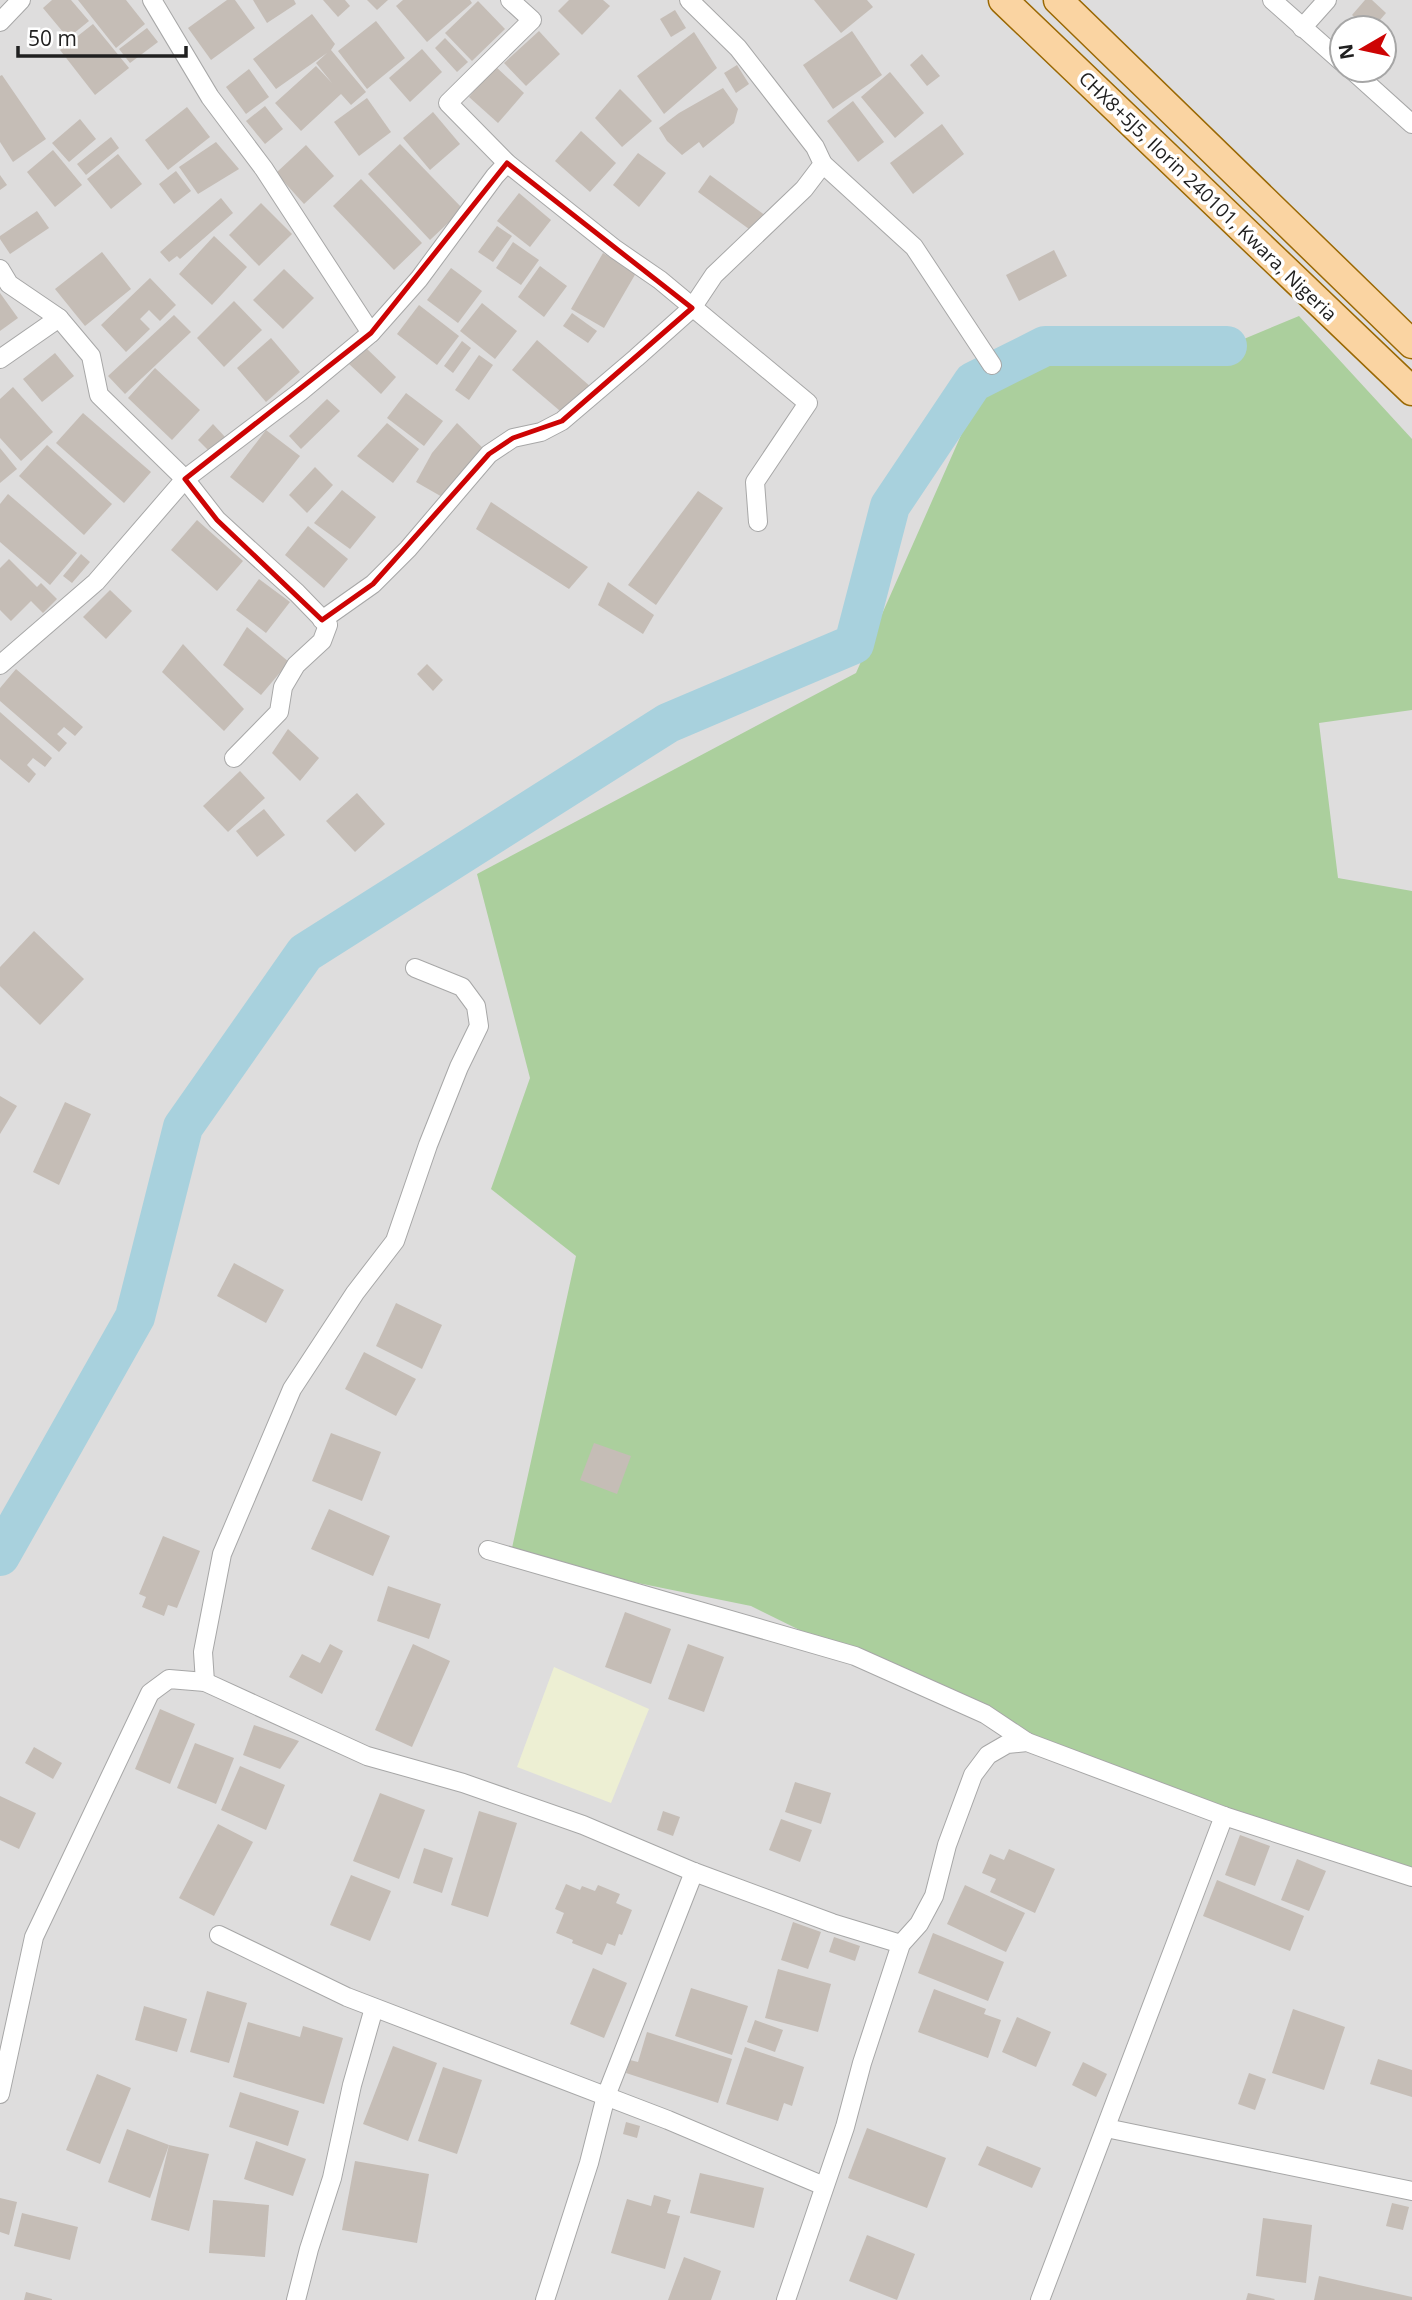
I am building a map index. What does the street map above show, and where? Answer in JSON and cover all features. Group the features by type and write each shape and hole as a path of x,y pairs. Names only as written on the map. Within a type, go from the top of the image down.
{"main road":[{"name":"CHX8+5J5, Ilorin 240101, Kwara, Nigeria","path":"1003,0 1412,391"},
{"name":"CHX8+5J5, Ilorin 240101, Kwara, Nigeria","path":"1058,0 1412,344"}],"street":[{"path":"0,22 21,0"},
{"path":"152,0 210,97 264,169 371,333"},
{"path":"510,0 532,20 448,103 507,163 615,249 660,279 808,403 755,482 758,522"},
{"path":"689,0 738,48 815,147 823,164 914,247 992,365"},
{"path":"1272,0 1328,50"},
{"path":"1302,28 1327,0"},
{"path":"1368,84 1412,124"},
{"path":"0,665 96,582 185,479 300,392 371,333 419,279 507,163"},
{"path":"322,620 373,584 408,549 489,454 513,438 541,432 562,421 636,358 692,307 714,275 804,189 823,164"},
{"path":"0,270 9,284 59,318 91,356 99,395 185,479 216,520 297,593 328,625 322,641 296,665 289,676 283,687 279,712 234,758"},
{"path":"0,359 59,318"},
{"path":"205,1682 203,1652 222,1555 292,1389 355,1293 395,1241 428,1145 479,1026 476,1006 462,987 415,968"},
{"path":"488,1550 855,1656 985,1714 1027,1742 1224,1816 1412,1877"},
{"path":"0,2094 34,1937 150,1693 169,1679 205,1682 367,1756 475,1787 583,1825 694,1872 832,1923 901,1944"},
{"path":"786,2300 901,1944 919,1924 934,1896 947,1845 973,1775 988,1755 1007,1744 1027,1742"},
{"path":"1040,2300 1224,1816"},
{"path":"545,2300 589,2164 606,2096 694,1872"},
{"path":"219,1935 346,1997 668,2120 824,2186"},
{"path":"296,2300 332,2178 352,2085 374,2008"},
{"path":"1107,2129 1412,2191"}],"highlighted area":[{"path":"507,163 692,308 562,421 513,438 489,454 373,584 322,620 217,520 185,479 371,333"}],"shaded area":[{"path":"0,0 1412,0 1412,2300 0,2300"}],"green space":[{"path":"1299,316 1412,439 1412,710 1319,723 1338,878 1412,891 1412,1877 1027,1742 751,1606 510,1557 576,1256 491,1189 530,1078 477,874 856,673 992,365 1227,346"},
{"path":"554,1667 649,1709 611,1803 517,1767"}],"building":[{"path":"52,0 71,0 89,21 68,38 43,8"},
{"path":"78,0 126,0 145,24 116,48"},
{"path":"227,0 235,0 255,28 211,60 188,28"},
{"path":"253,0 294,0 296,4 267,23"},
{"path":"323,0 345,0 350,6 338,17"},
{"path":"367,0 388,0 377,10"},
{"path":"403,0 470,0 472,3 427,42 396,6"},
{"path":"569,0 603,0 610,6 582,35 558,11"},
{"path":"814,0 867,0 873,7 841,33"},
{"path":"1365,0 1372,0 1386,13 1385,14 1353,14"},
{"path":"478,1 505,29 472,61 445,33"},
{"path":"675,10 686,28 671,37 660,19"},
{"path":"312,14 335,44 331,50 366,92 351,105 341,94 301,131 275,103 316,66 332,83 316,63 327,53 276,89 253,59"},
{"path":"376,21 405,58 367,89 338,51"},
{"path":"93,24 129,68 95,95 60,50"},
{"path":"147,28 158,42 130,63 119,49"},
{"path":"539,31 560,54 526,86 504,63"},
{"path":"852,31 882,75 833,109 803,65"},
{"path":"694,32 717,68 664,114 637,76"},
{"path":"445,38 468,62 457,72 435,48"},
{"path":"422,49 442,72 410,102 389,78"},
{"path":"922,54 940,76 927,86 910,65"},
{"path":"737,65 749,84 736,93 724,73"},
{"path":"495,66 524,93 498,123 469,97"},
{"path":"249,69 269,97 246,114 226,87"},
{"path":"890,72 924,113 895,138 861,97"},
{"path":"2,75 46,139 13,162 0,142"},
{"path":"723,88 738,109 734,123 703,148 699,142 682,155 667,141 659,128 679,113"},
{"path":"620,89 652,121 622,147 595,118"},
{"path":"367,98 391,132 359,156 334,122"},
{"path":"853,101 884,142 858,162 827,121"},
{"path":"265,106 283,129 265,144 246,121"},
{"path":"187,107 210,137 168,170 145,140"},
{"path":"433,112 460,144 430,170 403,138"},
{"path":"80,119 96,139 69,162 52,143"},
{"path":"942,124 964,154 913,194 890,163"},
{"path":"581,131 616,163 590,192 555,161"},
{"path":"111,137 119,148 86,175 77,164"},
{"path":"216,142 239,169 198,194 179,167"},
{"path":"400,144 463,209 430,240 368,174"},
{"path":"306,145 334,176 304,204 276,173"},
{"path":"53,150 82,185 55,207 27,172"},
{"path":"638,153 666,173 639,207 613,185"},
{"path":"118,154 142,184 111,209 87,179"},
{"path":"176,171 191,191 174,204 159,184"},
{"path":"0,175 7,185 0,190"},
{"path":"710,175 766,216 749,229 698,192"},
{"path":"361,179 422,243 394,270 333,206"},
{"path":"519,193 551,220 530,247 497,221"},
{"path":"221,198 233,213 180,259 177,256 169,262 160,252"},
{"path":"261,203 292,234 259,266 229,235"},
{"path":"37,211 49,228 10,254 0,236"},
{"path":"497,226 512,236 493,262 478,252"},
{"path":"214,236 247,267 212,305 179,274"},
{"path":"513,242 539,260 521,285 496,268"},
{"path":"1054,250 1067,276 1019,301 1006,275"},
{"path":"102,252 131,289 85,326 55,289"},
{"path":"603,253 636,273 604,328 571,309"},
{"path":"540,266 567,286 544,317 518,297"},
{"path":"451,268 482,291 458,323 427,300"},
{"path":"284,269 314,298 283,329 253,300"},
{"path":"150,278 176,305 160,321 149,310 140,319 150,329 126,352 101,325"},
{"path":"0,293 18,318 0,331"},
{"path":"234,301 262,330 224,367 197,338"},
{"path":"482,303 517,331 495,359 460,331"},
{"path":"419,305 459,336 437,365 397,334"},
{"path":"572,313 597,331 588,343 563,326"},
{"path":"174,315 191,332 125,394 108,376"},
{"path":"271,338 300,372 266,402 237,368"},
{"path":"537,340 591,387 566,416 512,370"},
{"path":"462,341 471,348 453,373 444,366"},
{"path":"364,346 396,377 381,394 348,363"},
{"path":"55,353 74,376 42,402 23,379"},
{"path":"479,355 493,365 469,400 455,390"},
{"path":"155,368 200,410 172,440 128,398"},
{"path":"13,387 53,432 21,461 0,438 0,399"},
{"path":"406,393 443,421 424,446 387,418"},
{"path":"327,399 340,411 301,449 289,436"},
{"path":"83,413 151,472 124,503 56,443"},
{"path":"387,423 419,449 393,483 357,456"},
{"path":"457,423 489,454 444,498 416,482 432,453"},
{"path":"213,424 226,438 211,453 198,440"},
{"path":"266,430 300,456 263,503 230,477"},
{"path":"47,445 112,504 84,535 19,476"},
{"path":"0,448 17,469 0,483"},
{"path":"315,467 333,485 307,513 289,495"},
{"path":"342,490 376,517 350,549 314,523"},
{"path":"698,491 723,508 656,605 628,585"},
{"path":"8,494 77,553 50,585 0,542 0,504"},
{"path":"491,502 588,567 569,589 476,529"},
{"path":"197,520 243,561 217,591 171,550"},
{"path":"308,526 348,559 324,588 285,555"},
{"path":"81,554 90,562 72,583 63,576"},
{"path":"9,559 37,587 41,583 57,599 43,613 31,601 11,621 0,610 0,568"},
{"path":"259,579 290,602 266,633 236,610"},
{"path":"608,582 654,615 643,634 598,605"},
{"path":"110,590 132,611 106,639 83,617"},
{"path":"247,627 289,662 261,695 223,665"},
{"path":"183,644 244,709 224,731 162,672"},
{"path":"427,664 443,680 433,691 417,674"},
{"path":"16,669 83,727 75,736 64,727 57,734 67,743 59,752 0,701 0,688"},
{"path":"0,712 52,758 45,767 33,758 27,765 36,774 29,783 0,759"},
{"path":"288,729 319,758 300,781 272,753"},
{"path":"240,771 265,798 228,832 203,806"},
{"path":"357,793 385,824 355,852 326,821"},
{"path":"264,809 285,835 257,857 236,831"},
{"path":"34,931 84,979 40,1025 0,986 0,967"},
{"path":"0,1096 17,1106 0,1134"},
{"path":"65,1102 91,1114 59,1185 33,1172"},
{"path":"234,1263 284,1290 266,1323 217,1296"},
{"path":"396,1303 442,1325 422,1369 376,1346"},
{"path":"364,1352 416,1379 396,1416 345,1389"},
{"path":"331,1433 381,1452 362,1501 312,1481"},
{"path":"594,1443 631,1456 617,1494 580,1480"},
{"path":"329,1509 390,1536 373,1576 311,1549"},
{"path":"163,1536 200,1551 177,1608 168,1605 164,1616 142,1607 146,1597 139,1594"},
{"path":"388,1586 441,1604 429,1639 377,1621"},
{"path":"625,1612 671,1629 651,1684 605,1667"},
{"path":"330,1644 343,1651 322,1694 289,1677 302,1654 320,1663"},
{"path":"413,1644 450,1661 412,1747 375,1730"},
{"path":"688,1644 724,1657 704,1712 668,1699"},
{"path":"160,1709 195,1724 170,1784 135,1769"},
{"path":"254,1725 299,1741 280,1769 243,1755"},
{"path":"195,1743 234,1758 216,1804 177,1788"},
{"path":"34,1747 62,1763 53,1779 25,1763"},
{"path":"240,1766 285,1785 266,1830 221,1810"},
{"path":"795,1782 831,1793 821,1824 785,1812"},
{"path":"380,1793 425,1810 399,1879 353,1861"},
{"path":"0,1796 36,1813 19,1849 0,1840"},
{"path":"479,1811 517,1823 488,1917 451,1905"},
{"path":"663,1811 680,1817 673,1836 657,1830"},
{"path":"781,1819 812,1830 800,1862 769,1850"},
{"path":"218,1824 253,1842 214,1916 179,1898"},
{"path":"1240,1835 1270,1846 1255,1886 1225,1875"},
{"path":"424,1848 453,1858 442,1893 413,1883"},
{"path":"1009,1849 1055,1869 1035,1913 990,1892 996,1879 982,1873 990,1854 1004,1860"},
{"path":"1297,1859 1326,1871 1309,1911 1281,1900"},
{"path":"351,1875 391,1891 370,1941 330,1925"},
{"path":"1217,1880 1304,1916 1290,1951 1203,1916"},
{"path":"566,1884 580,1890 582,1886 595,1891 598,1885 620,1894 616,1903 632,1910 615,1946 607,1943 602,1955 572,1943 573,1940 556,1933 564,1913 555,1909"},
{"path":"965,1885 1025,1913 1006,1952 947,1924"},
{"path":"793,1922 821,1932 808,1969 781,1960"},
{"path":"933,1933 1004,1962 988,2001 918,1973"},
{"path":"834,1937 860,1946 855,1961 829,1952"},
{"path":"593,1968 627,1983 604,2038 570,2024"},
{"path":"778,1969 831,1984 818,2032 765,2018"},
{"path":"691,1988 748,2006 732,2055 675,2036"},
{"path":"934,1989 986,2009 984,2014 1001,2020 988,2058 918,2032"},
{"path":"207,1991 247,2003 229,2063 190,2052"},
{"path":"144,2006 187,2019 177,2052 135,2040"},
{"path":"1293,2009 1345,2027 1324,2090 1272,2073"},
{"path":"1017,2017 1051,2032 1036,2067 1002,2052"},
{"path":"755,2020 783,2030 775,2052 747,2042"},
{"path":"248,2022 300,2037 303,2026 343,2038 324,2104 233,2077"},
{"path":"647,2032 732,2059 718,2103 626,2073 630,2060 638,2062"},
{"path":"393,2046 437,2063 408,2141 363,2124"},
{"path":"745,2047 804,2067 792,2106 784,2103 778,2121 726,2104"},
{"path":"1378,2059 1412,2070 1412,2097 1370,2084"},
{"path":"1083,2062 1107,2074 1096,2097 1072,2085"},
{"path":"443,2067 482,2080 457,2154 418,2141"},
{"path":"1249,2073 1266,2079 1255,2110 1238,2104"},
{"path":"97,2074 131,2088 100,2164 66,2150"},
{"path":"240,2092 299,2111 288,2146 229,2127"},
{"path":"626,2122 640,2126 637,2138 623,2134"},
{"path":"867,2128 946,2158 927,2208 848,2178"},
{"path":"127,2129 169,2145 150,2198 108,2182"},
{"path":"256,2141 306,2159 293,2196 244,2179"},
{"path":"169,2145 209,2154 189,2231 151,2220"},
{"path":"987,2146 1041,2168 1032,2188 978,2165"},
{"path":"355,2161 429,2174 417,2243 342,2230"},
{"path":"700,2173 764,2188 754,2228 690,2213"},
{"path":"654,2195 671,2200 667,2213 680,2216 665,2269 611,2253 627,2199 651,2206"},
{"path":"0,2198 17,2202 9,2235 0,2232"},
{"path":"213,2200 269,2205 265,2257 209,2253"},
{"path":"1392,2203 1409,2207 1403,2230 1386,2226"},
{"path":"22,2213 78,2227 70,2260 14,2246"},
{"path":"1263,2218 1312,2225 1306,2283 1256,2276"},
{"path":"867,2235 915,2254 897,2300 849,2281"},
{"path":"684,2257 721,2271 711,2300 668,2300"},
{"path":"1319,2276 1412,2297 1412,2300 1314,2300"},
{"path":"26,2292 52,2299 52,2300 24,2300"},
{"path":"1248,2293 1275,2299 1246,2300"}],"waterway":[{"path":"0,1556 135,1317 183,1127 305,953 668,723 854,644 890,506 973,382 1045,346 1227,346"}]}
